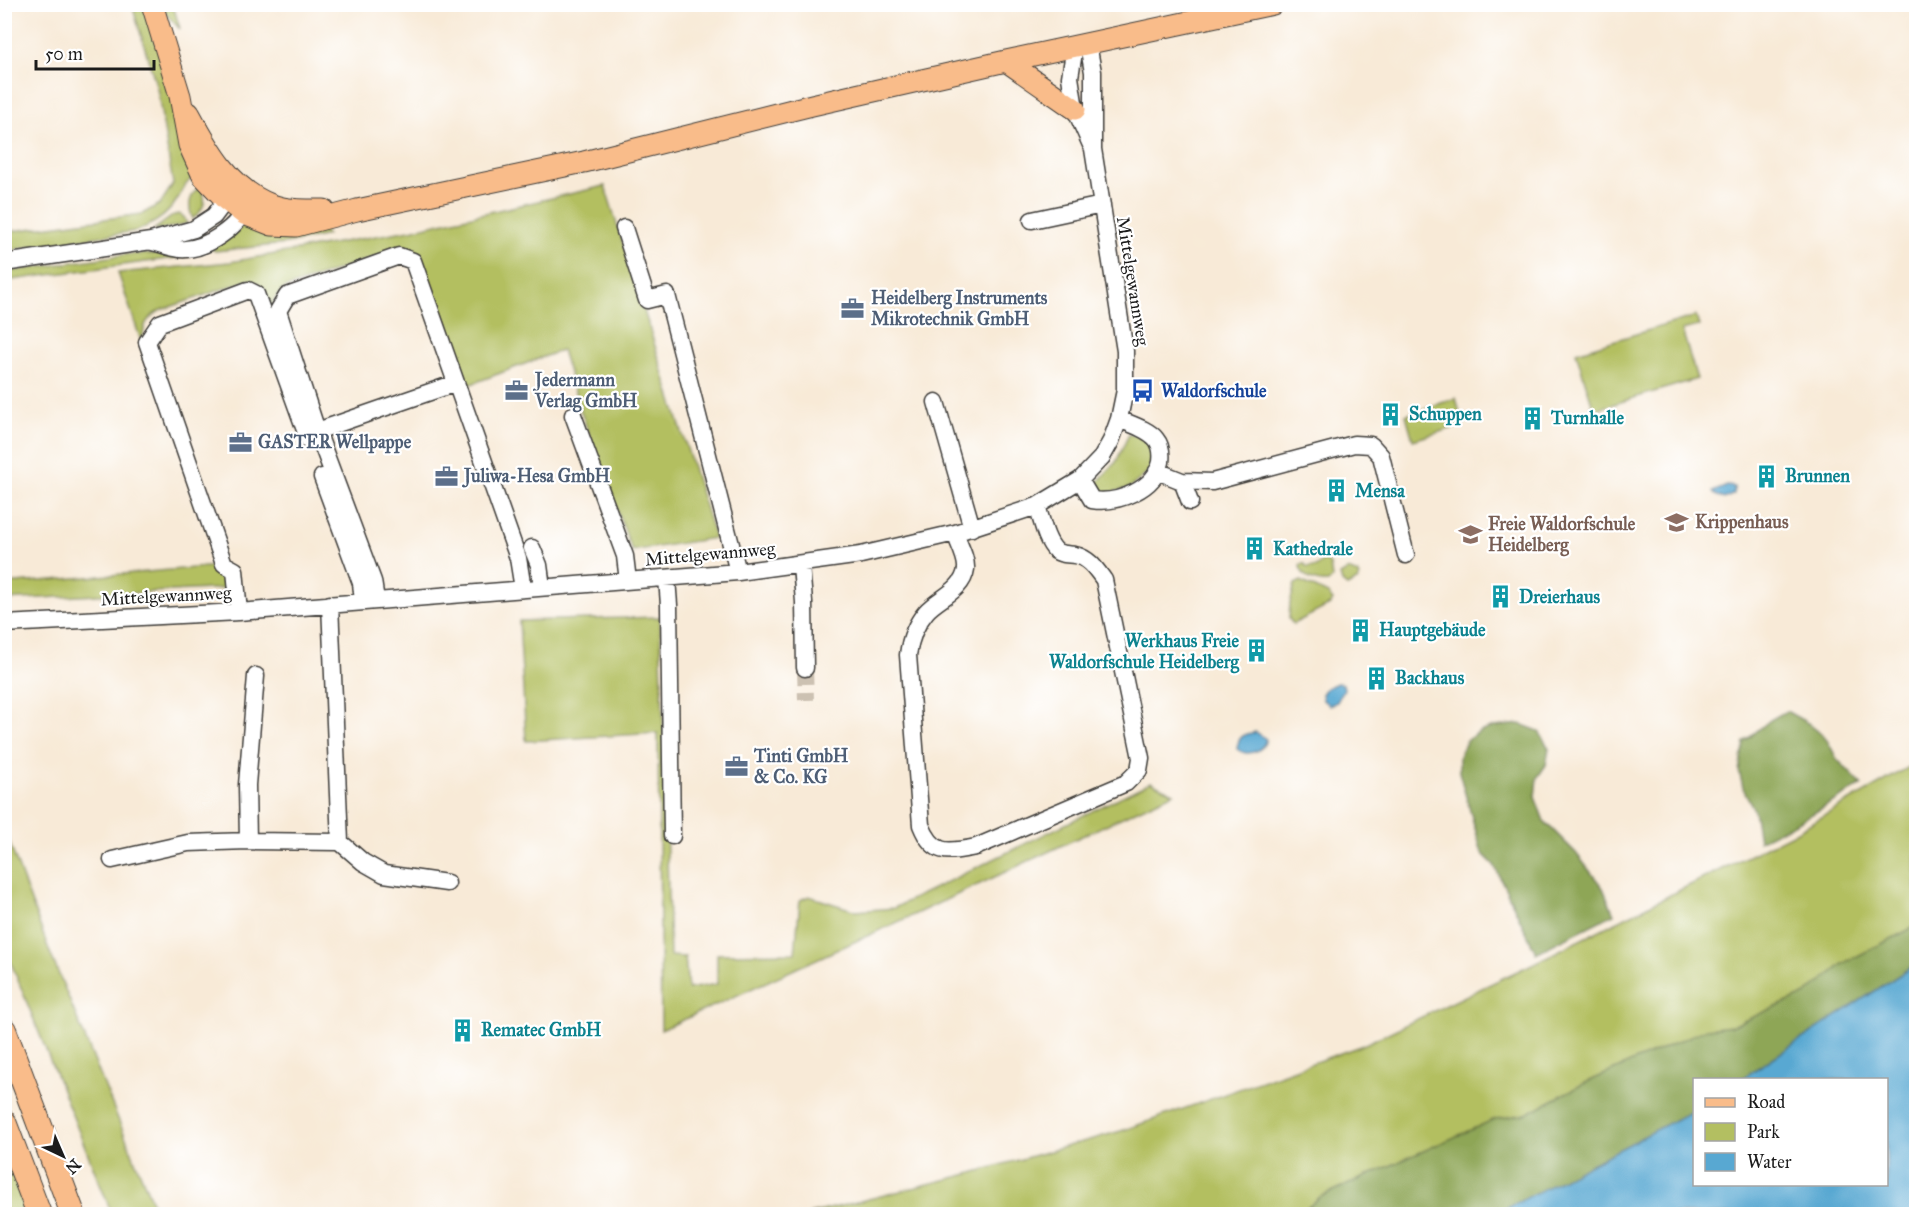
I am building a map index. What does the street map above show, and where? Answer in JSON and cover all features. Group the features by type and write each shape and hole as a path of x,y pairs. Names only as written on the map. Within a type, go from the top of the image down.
{"highway":[{"path":"4,1030 73,1215"},
{"path":"4,1122 39,1215"}],"main road":[{"path":"152,4 180,96 189,145 203,176 226,200 244,214 272,225 296,226 357,210 584,162 812,105 1273,4"},
{"path":"1006,61 1075,109"},
{"path":"180,96 219,164 249,193 273,206 296,210 357,210"}],"street":[{"name":"Mittelgewannweg","path":"1082,45 1070,77 1075,109 1093,149"},
{"name":"Mittelgewannweg","path":"4,624 239,612 801,565 861,555 955,533 1037,506 1080,480 1102,457 1119,419 1125,390 1125,351 1093,149 1094,82 1082,45"},
{"path":"4,263 151,241 194,229 214,216 226,200 249,193"},
{"path":"151,241 182,249 202,245 227,231 244,214 249,193"},
{"path":"1032,220 1102,205"},
{"path":"624,228 647,300 667,295 738,572"},
{"path":"370,600 373,581 317,431 278,311 287,296 399,256 413,261 518,558 523,589"},
{"path":"239,612 235,570 224,564 147,342 160,323 248,290 256,294 361,583 370,600"},
{"path":"317,431 456,383"},
{"path":"936,402 972,528"},
{"path":"573,415 625,556 628,581"},
{"path":"1080,480 1092,500 1100,501 1142,489 1153,479 1161,452 1157,441 1151,434 1119,419"},
{"path":"1157,471 1182,480 1212,482 1354,444 1371,445 1381,456 1406,555"},
{"path":"1182,480 1190,502"},
{"path":"955,533 966,568 959,584 935,604 917,625 910,638 908,655 921,825 932,846 957,851 976,847 1126,783 1139,770 1141,758 1104,580 1091,563 1077,555 1059,553 1055,549 1050,543 1037,506"},
{"path":"532,548 539,565 542,587"},
{"path":"801,565 805,668"},
{"path":"667,578 672,836"},
{"path":"330,604 340,842"},
{"path":"248,841 247,785 256,676"},
{"path":"112,860 188,843 340,842 363,862 384,874 447,884"}],"green space":[{"path":"132,5 147,5 194,177 186,184 173,206 164,215 136,231 5,251 5,232 142,214 160,204 173,184 157,88"},
{"path":"163,5 173,5 180,29 166,14"},
{"path":"200,186 204,204 193,219 190,201"},
{"path":"605,186 715,538 632,551 581,412 562,350 466,386 422,264 412,252 402,248 286,288 274,300 273,317 258,283 249,280 161,310 146,324 142,344 118,273 230,262 410,230"},
{"path":"179,214 187,223 153,230 174,215"},
{"path":"248,225 323,228 327,235 287,244 215,251 210,248 234,228"},
{"path":"129,254 190,256 5,281 5,272"},
{"path":"1696,316 1699,326 1682,330 1697,379 1594,410 1576,352"},
{"path":"1456,398 1463,425 1413,440 1406,415"},
{"path":"1129,434 1141,436 1154,447 1154,468 1129,488 1096,496 1091,489 1116,462"},
{"path":"1324,560 1330,564 1332,578 1328,582 1311,579 1304,575 1300,567 1301,564 1305,564 1306,567 1316,567"},
{"path":"217,566 228,588 5,600 5,584"},
{"path":"1348,570 1360,577 1347,586 1342,582 1340,575"},
{"path":"1301,581 1328,594 1333,600 1330,605 1293,624 1289,619 1290,603 1295,584"},
{"path":"660,617 670,956 685,957 688,989 717,984 717,954 795,953 800,900 809,896 856,911 894,908 1151,782 1174,793 661,1030 658,733 526,741 519,621"},
{"path":"1786,711 1808,723 1826,738 1837,759 1862,785 1800,821 1759,841 1754,810 1743,788 1739,771 1744,742 1770,720"},
{"path":"1520,724 1539,731 1549,749 1546,765 1537,778 1535,797 1544,821 1576,853 1603,888 1614,914 1536,953 1494,865 1482,853 1459,772 1459,756 1467,740 1479,732 1494,727"},
{"path":"1916,763 1916,1107 1888,1082 1888,1078 1693,1078 1693,1186 1696,1186 1717,1214 809,1214 972,1173 1121,1131 1363,1045 1530,965 1792,834"},
{"path":"5,831 49,950 157,1214 112,1214 5,948"},
{"path":"1916,926 1916,964 1743,1078 1693,1078 1693,1111 1496,1214 1300,1214 1320,1197 1495,1119 1526,1114 1583,1084 1706,1029 1732,1026 1806,994 1844,963"},
{"path":"5,1154 27,1214 5,1214"}],"water":[{"path":"1727,486 1734,487 1734,494 1724,499 1714,494 1713,492"},
{"path":"1337,683 1343,684 1344,689 1337,702 1329,705 1323,700 1322,694 1326,688"},
{"path":"1256,732 1266,739 1262,747 1250,753 1237,749 1242,736"},
{"path":"1916,964 1916,1214 1496,1214 1693,1111 1693,1186 1888,1186 1888,1078 1743,1078"}],"tunnel":[{"path":"805,668 806,700"}],"place":[{"name":"Heidelberg Instruments Mikrotechnik GmbH","path":"853,308"},
{"name":"Jedermann Verlag GmbH","path":"517,390"},
{"name":"Waldorfschule","path":"1143,391"},
{"name":"Schuppen","path":"1391,414"},
{"name":"Turnhalle","path":"1533,418"},
{"name":"GASTER Wellpappe","path":"240,442"},
{"name":"Juliwa-Hesa GmbH","path":"446,476"},
{"name":"Brunnen","path":"1767,476"},
{"name":"Mensa","path":"1337,491"},
{"name":"Krippenhaus","path":"1677,522"},
{"name":"Freie Waldorfschule Heidelberg","path":"1470,534"},
{"name":"Kathedrale","path":"1255,549"},
{"name":"Dreierhaus","path":"1501,597"},
{"name":"Hauptgebäude","path":"1361,630"},
{"name":"Werkhaus Freie Waldorfschule Heidelberg","path":"1257,651"},
{"name":"Backhaus","path":"1377,678"},
{"name":"Tinti GmbH & Co. KG","path":"736,766"},
{"name":"Rematec GmbH","path":"463,1030"}]}
